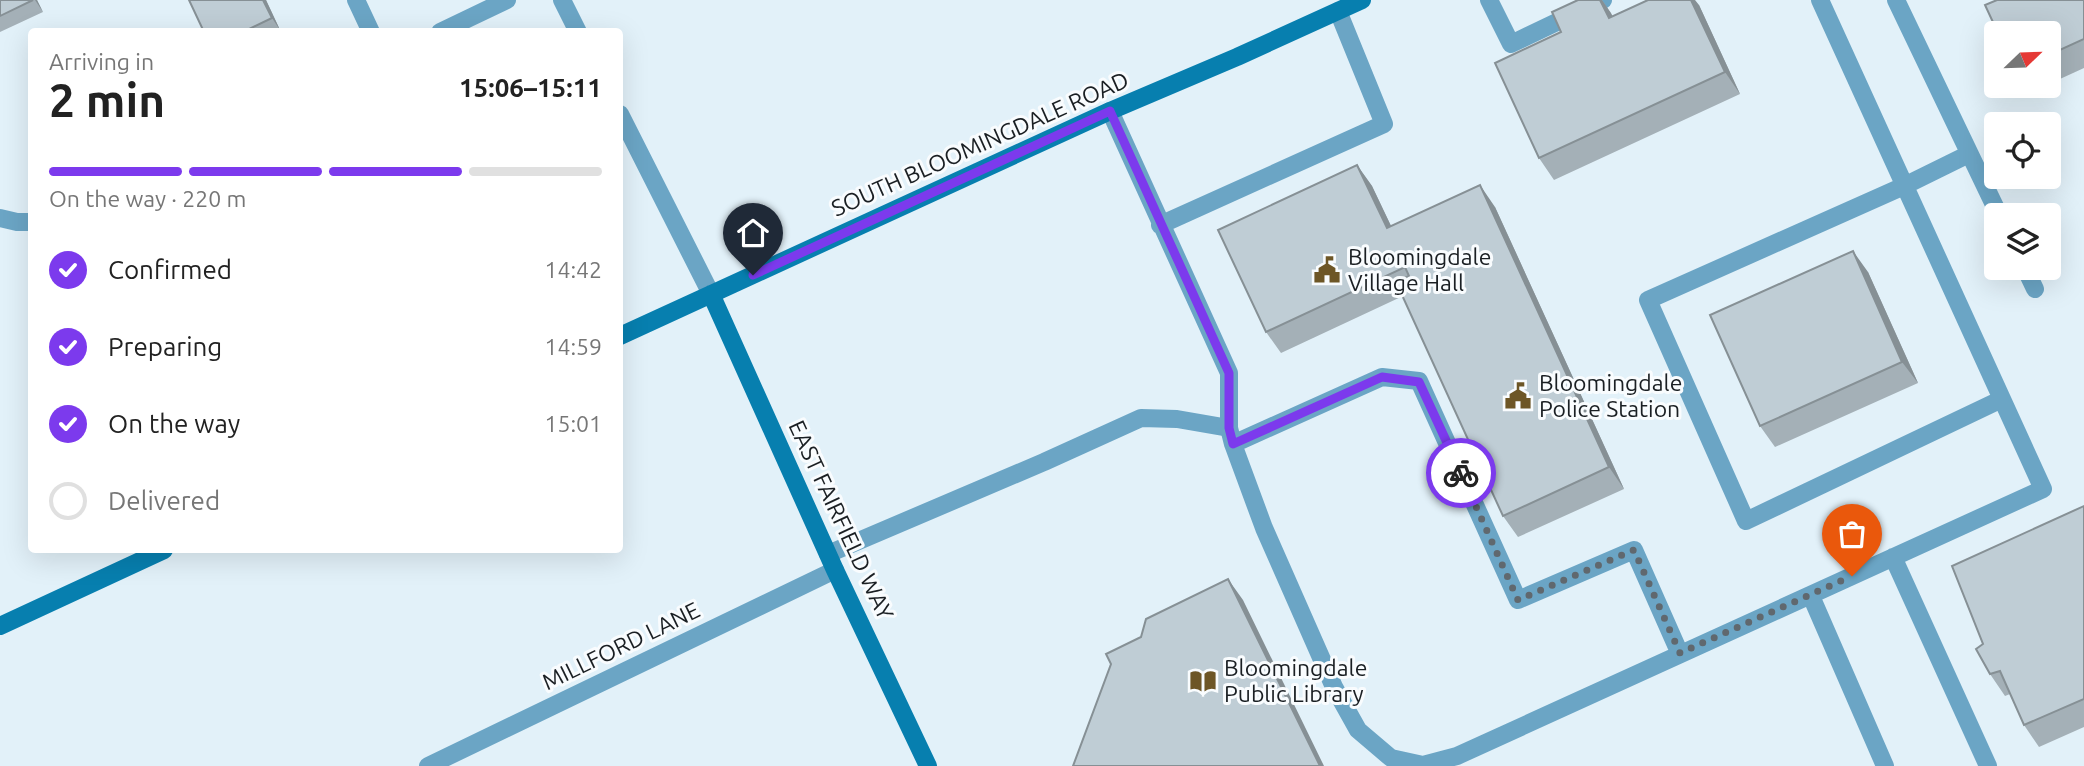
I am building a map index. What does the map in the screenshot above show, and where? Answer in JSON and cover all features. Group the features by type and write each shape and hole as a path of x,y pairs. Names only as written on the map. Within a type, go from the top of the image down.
{"main road":[{"name":"SOUTH BLOOMINGDALE ROAD","path":"623,335 1110,111 1362,0"},
{"name":"EAST FAIRFIELD WAY","path":"710,294 928,766"},
{"path":"0,626 158,553"}],"street":[{"path":"356,0 369,28"},
{"path":"448,28 507,0"},
{"path":"562,0 576,28"},
{"path":"1489,0 1511,44 1603,0"},
{"path":"1110,111 1229,373 1231,436 1264,528 1334,687 1358,730 1391,758 1423,765 1457,757 2043,489 1820,0"},
{"path":"1896,0 1993,203"},
{"path":"1160,225 1384,124 1338,11"},
{"path":"623,120 710,294"},
{"path":"1969,154 1904,186 1648,300 1746,521 2002,399"},
{"path":"0,218 28,222"},
{"path":"2031,280 2035,289"},
{"path":"1231,436 1382,377 1419,382 1518,600 1634,550 1680,653"},
{"name":"MILLFORD LANE","path":"428,766 832,562 1140,418 1177,419 1231,436"},
{"path":"1893,557 1988,766"},
{"path":"1811,596 1885,766"}],"building":[{"path":"0,0 33,0 0,16"},
{"path":"189,0 263,0 272,18 251,28 202,28"},
{"path":"1578,0 1600,0 1609,18 1648,0 1691,0 1725,72 1539,158 1495,63 1561,32 1552,12"},
{"path":"1997,0 2084,0 2084,39 2062,49 2062,21 1992,21 1985,5"},
{"path":"1357,165 1387,228 1480,185 1609,467 1503,516 1396,282 1409,276 1405,267 1266,332 1218,230"},
{"path":"1853,251 1902,362 1760,426 1710,315"},
{"path":"2084,506 2084,699 2024,725 2000,671 1990,674 1976,649 1983,644 1952,566"},
{"name":"Bloomingdale Public Library","path":"1228,579 1320,766 1073,766 1111,664 1106,654 1141,637 1146,619"}],"way so far":[{"path":"1461,473 1518,600 1634,550 1680,653 1852,576"}],"place":[{"name":"Bloomingdale Village Hall","path":"1327,270"},
{"name":"Bloomingdale Police Station","path":"1518,396"},
{"name":"Bloomingdale Public Library","path":"1203,681"}],"route":[{"path":"753,275 1110,111 1229,373 1229,428 1233,444 1382,377 1419,382 1461,473"}]}
